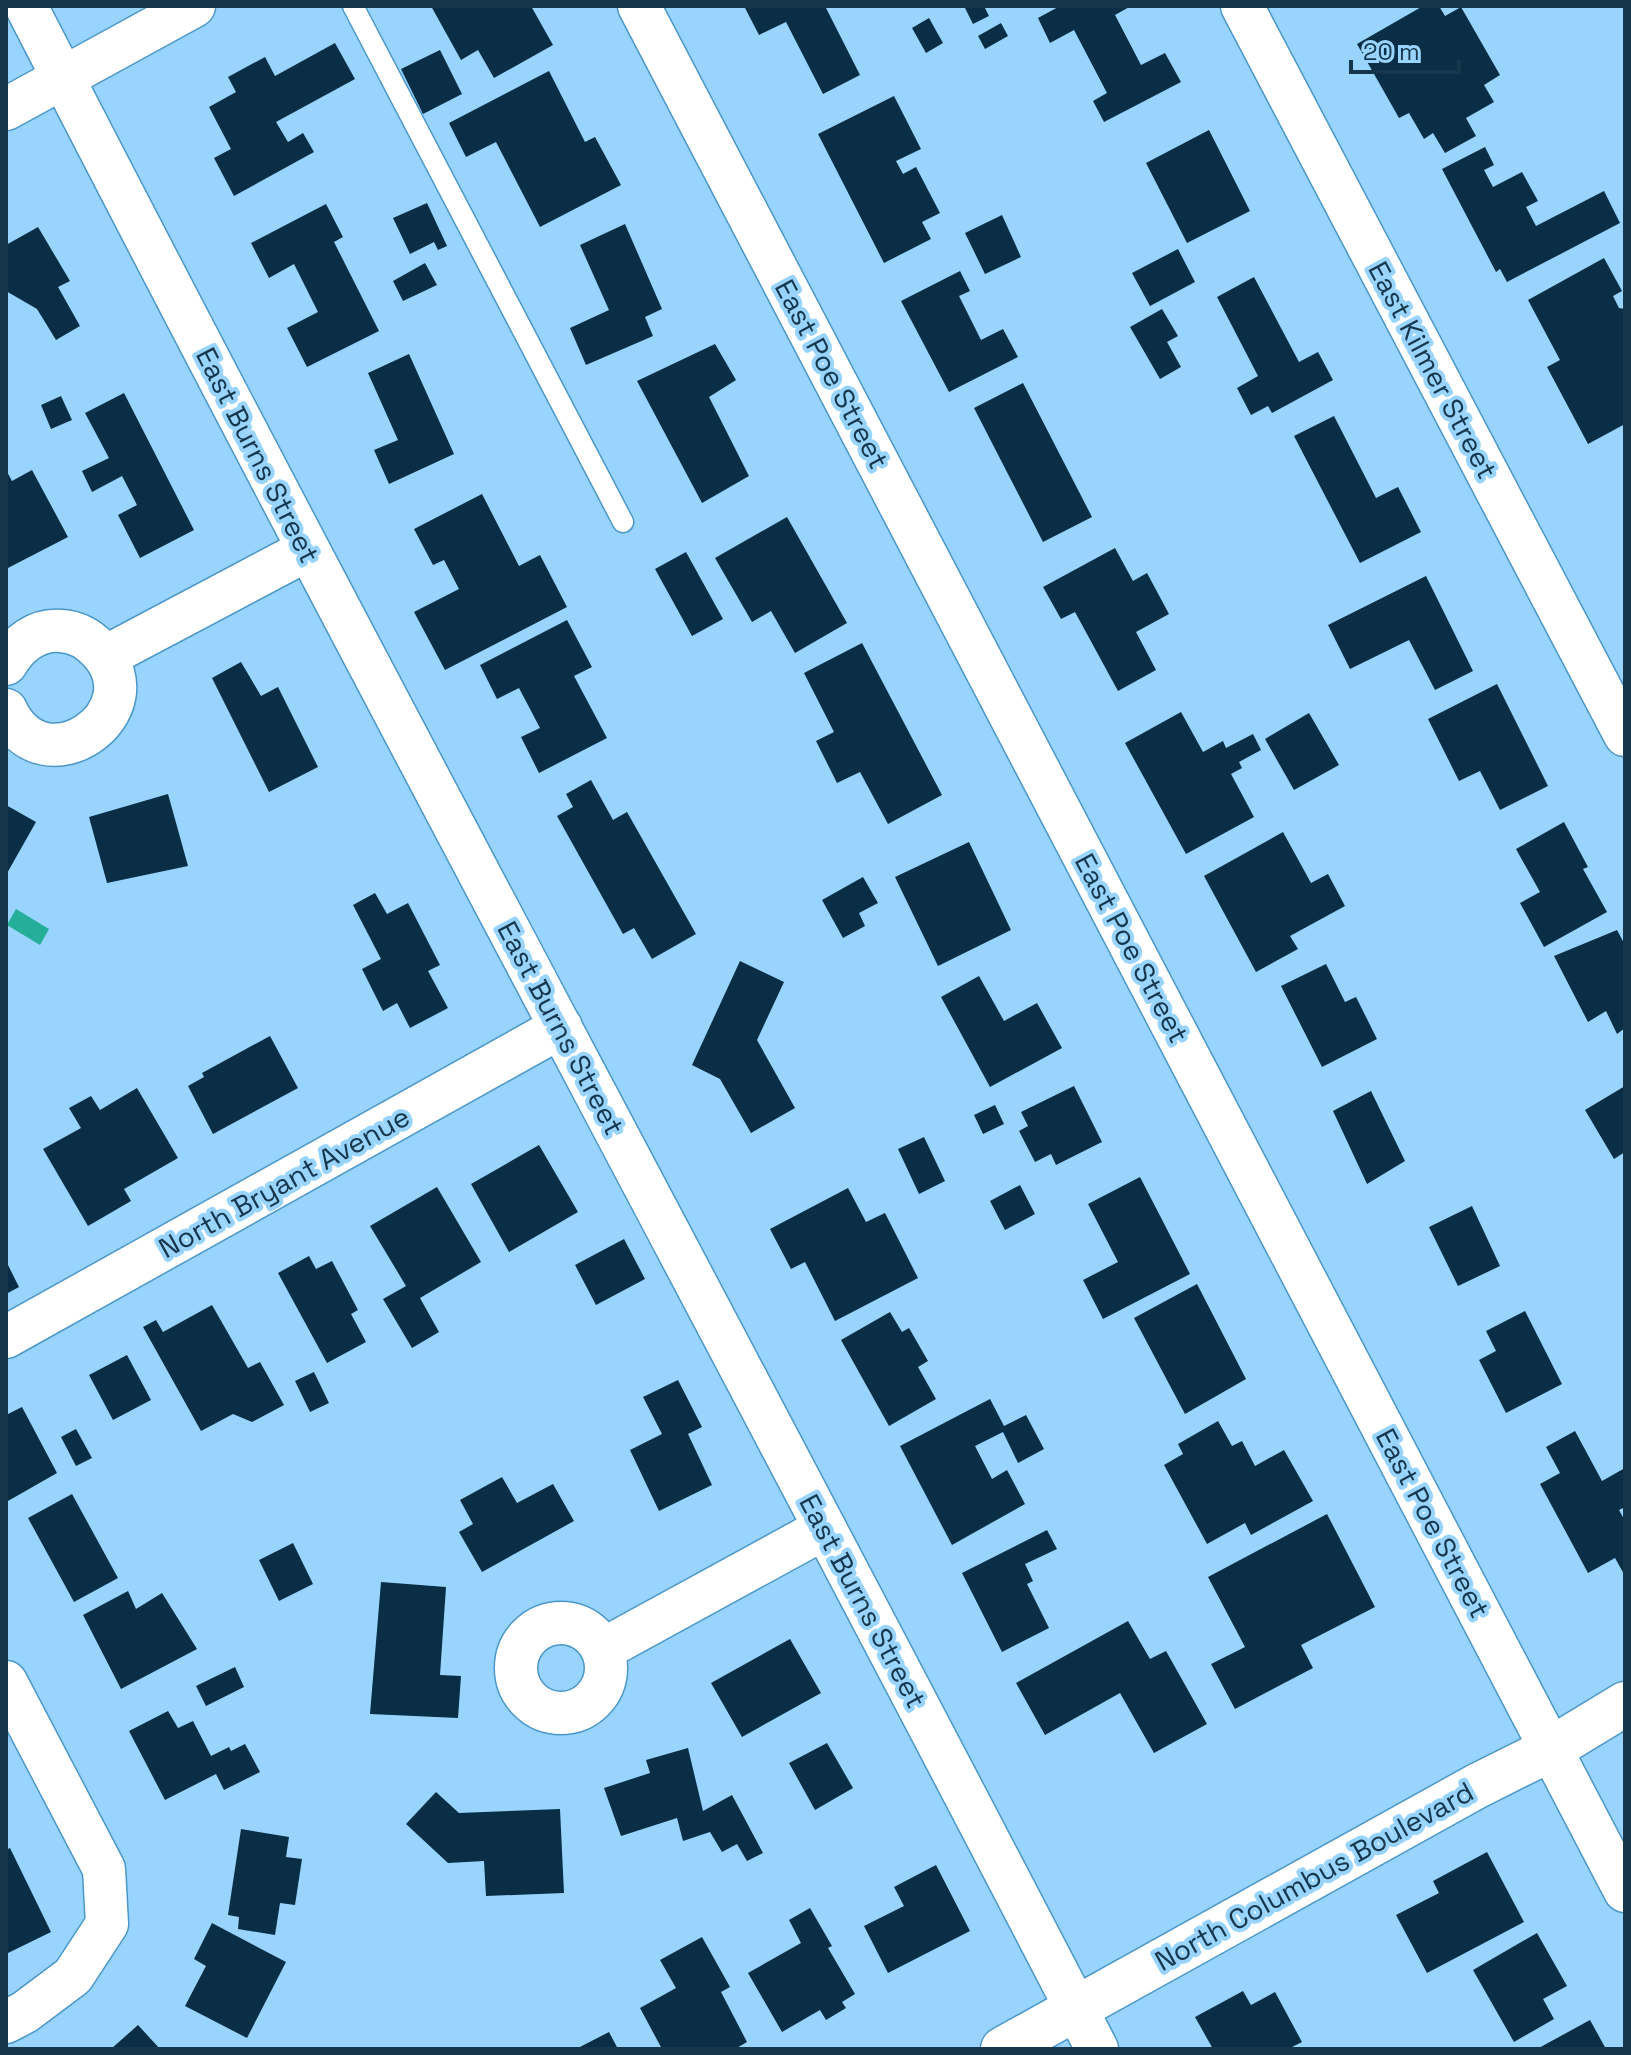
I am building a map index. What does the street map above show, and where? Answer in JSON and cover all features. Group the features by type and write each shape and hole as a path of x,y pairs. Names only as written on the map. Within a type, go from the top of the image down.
{"street":[{"name":"East Burns Street","path":"26,6 307,550 1097,2049"},
{"path":"6,109 194,6"},
{"name":"East Poe Street","path":"639,6 1625,1891"},
{"name":"East Kilmer Street","path":"1242,6 1625,735"},
{"path":"105,657 307,550"},
{"path":"6,664 13,652 27,640 43,633 60,631 78,634 105,657 113,675 114,694 109,713 97,729 81,740 62,745 42,743 24,734 6,710"},
{"name":"North Bryant Avenue","path":"6,1337 561,1027"},
{"path":"602,1650 825,1528"},
{"path":"6,1682 104,1869 107,1924 73,1976 25,2012 6,2022"},
{"name":"North Columbus Boulevard","path":"1003,2049 1477,1786 1551,1749 1625,1704"}],"lane":[{"path":"353,6 623,522"}],"shaded area":[{"path":"16,909 49,929 40,945 7,925"}],"building":[{"path":"431,6 531,6 553,45 494,78 478,50 461,60"},
{"path":"744,6 825,6 860,75 823,94 786,22 759,35"},
{"path":"964,6 984,6 989,16 973,24"},
{"path":"1060,6 1131,6 1115,15 1141,65 1165,53 1181,82 1104,122 1093,101 1107,93 1074,30 1050,43 1038,18"},
{"path":"1423,6 1439,6 1445,16 1461,7 1500,75 1484,85 1494,102 1466,118 1476,136 1445,153 1433,133 1424,139 1409,113 1399,118 1357,44"},
{"path":"929,18 943,43 926,53 912,28"},
{"path":"1001,23 1008,36 985,49 978,36"},
{"path":"335,43 355,79 276,122 288,142 303,133 314,152 234,196 214,158 231,149 209,107 236,92 228,77 265,57 275,76"},
{"path":"440,50 462,94 423,114 401,69"},
{"path":"549,71 585,142 595,137 621,185 540,227 496,142 466,157 449,123"},
{"path":"894,96 921,149 896,161 903,174 916,167 940,213 922,222 931,239 884,263 818,134"},
{"path":"1209,130 1250,211 1187,243 1146,163"},
{"path":"1485,147 1494,165 1484,170 1493,187 1522,172 1538,201 1526,207 1536,226 1604,191 1620,223 1507,282 1500,269 1496,272 1442,169"},
{"path":"427,203 447,246 438,250 434,242 410,254 393,218"},
{"path":"326,204 343,237 334,242 379,331 307,367 287,328 318,312 294,264 269,278 251,243"},
{"path":"1002,215 1021,257 985,274 965,233"},
{"path":"625,224 662,309 645,317 653,336 586,365 570,328 609,310 580,245"},
{"path":"38,227 70,281 58,287 80,326 56,340 37,309 6,291 6,245"},
{"path":"1178,249 1195,282 1150,306 1132,273"},
{"path":"1604,258 1622,291 1613,296 1619,308 1625,309 1625,424 1588,444 1547,367 1560,360 1528,300"},
{"path":"425,263 437,285 403,301 393,281"},
{"path":"960,271 970,291 959,296 981,340 1003,329 1018,357 949,392 901,301"},
{"path":"1254,277 1299,362 1318,352 1333,380 1272,413 1268,406 1251,415 1237,388 1258,376 1217,297"},
{"path":"1162,309 1178,336 1167,342 1181,367 1160,379 1130,327"},
{"path":"715,344 736,380 709,397 749,476 702,503 637,381"},
{"path":"409,354 454,454 389,484 374,450 398,440 368,373"},
{"path":"1023,383 1092,517 1043,542 974,408"},
{"path":"124,393 194,530 140,558 118,515 137,505 122,476 92,492 82,471 109,458 85,413"},
{"path":"61,396 72,420 51,429 41,405"},
{"path":"1334,416 1376,498 1398,487 1421,532 1360,563 1294,436"},
{"path":"6,470 12,481 32,470 68,537 6,569"},
{"path":"482,494 519,566 540,555 567,607 445,670 414,612 459,589 444,560 433,565 414,529"},
{"path":"787,517 847,623 795,653 771,611 752,622 715,558"},
{"path":"1115,548 1133,581 1147,573 1169,614 1136,632 1156,670 1118,691 1075,612 1061,619 1043,587"},
{"path":"686,552 723,619 692,636 655,569"},
{"path":"1426,576 1473,671 1435,690 1409,640 1350,669 1328,625"},
{"path":"567,620 592,667 574,676 607,738 539,773 521,737 540,728 519,688 497,699 480,665"},
{"path":"862,643 942,795 888,824 860,772 837,783 816,741 834,732 804,673"},
{"path":"241,662 261,696 278,687 318,767 269,792 212,678"},
{"path":"1497,684 1548,786 1500,810 1480,771 1459,781 1428,719"},
{"path":"1181,712 1203,752 1223,741 1226,748 1253,734 1261,750 1239,762 1242,768 1231,774 1254,817 1186,854 1125,743"},
{"path":"1309,713 1339,765 1294,790 1265,739"},
{"path":"591,780 613,820 627,812 696,934 652,959 634,928 623,934 557,816 573,807 566,794"},
{"path":"168,794 188,866 107,883 89,817"},
{"path":"6,805 36,822 6,875"},
{"path":"1564,822 1588,867 1583,869 1607,912 1544,947 1520,903 1540,892 1516,849"},
{"path":"1283,832 1311,883 1328,874 1345,906 1290,936 1298,949 1256,972 1204,876"},
{"path":"969,842 1011,930 938,966 895,877"},
{"path":"863,877 878,903 859,913 865,926 843,938 822,900"},
{"path":"375,893 387,914 408,903 440,965 428,971 448,1008 410,1028 397,1003 383,1011 362,969 381,959 353,905"},
{"path":"1617,930 1625,945 1625,1028 1617,1034 1606,1011 1588,1022 1554,956"},
{"path":"740,961 784,982 757,1040 795,1108 751,1133 720,1079 692,1065"},
{"path":"1326,964 1345,1002 1356,997 1377,1039 1322,1067 1281,986"},
{"path":"979,976 1004,1021 1037,1003 1062,1048 990,1087 941,997"},
{"path":"270,1036 298,1088 213,1134 188,1086 204,1077 202,1073"},
{"path":"1074,1086 1102,1142 1056,1165 1051,1154 1035,1162 1019,1131 1028,1126 1021,1112"},
{"path":"1625,1086 1625,1152 1614,1159 1585,1110"},
{"path":"137,1088 178,1158 124,1189 131,1201 88,1226 43,1149 81,1128 69,1108 91,1096 100,1110"},
{"path":"1371,1091 1405,1161 1367,1184 1333,1111"},
{"path":"995,1105 1004,1124 983,1134 974,1115"},
{"path":"924,1137 945,1181 919,1194 898,1149"},
{"path":"539,1145 578,1212 509,1252 471,1184"},
{"path":"1140,1177 1190,1274 1103,1319 1083,1280 1118,1262 1088,1204"},
{"path":"1020,1185 1035,1214 1005,1230 990,1201"},
{"path":"437,1187 481,1262 420,1298 439,1332 412,1348 383,1299 406,1286 370,1226"},
{"path":"848,1188 866,1222 885,1213 918,1278 835,1321 805,1262 791,1269 770,1229"},
{"path":"1472,1206 1500,1266 1458,1286 1429,1227"},
{"path":"624,1239 645,1279 596,1305 575,1265"},
{"path":"309,1256 316,1269 332,1261 358,1310 351,1314 366,1342 327,1363 278,1273"},
{"path":"6,1261 19,1287 6,1294"},
{"path":"1197,1284 1246,1379 1185,1414 1134,1318"},
{"path":"212,1305 248,1368 260,1362 284,1405 252,1422 233,1414 201,1431 143,1327 156,1320 163,1332"},
{"path":"1525,1311 1562,1384 1506,1413 1479,1360 1496,1351 1486,1331"},
{"path":"890,1312 902,1332 909,1328 928,1361 918,1367 936,1399 889,1426 841,1340"},
{"path":"127,1355 151,1400 113,1420 89,1375"},
{"path":"314,1372 329,1403 310,1412 295,1381"},
{"path":"678,1380 702,1427 688,1434 712,1485 659,1511 630,1450 662,1434 643,1397"},
{"path":"990,1399 1004,1426 1026,1415 1044,1449 1018,1463 1003,1432 975,1446 992,1479 1007,1470 1025,1504 952,1545 900,1446"},
{"path":"22,1407 57,1473 8,1501 6,1415"},
{"path":"1218,1421 1232,1446 1242,1441 1255,1466 1284,1450 1313,1501 1251,1535 1245,1523 1207,1544 1164,1465 1183,1454 1178,1444"},
{"path":"76,1429 92,1458 76,1466 61,1437"},
{"path":"1575,1431 1602,1481 1625,1468 1625,1507 1619,1510 1625,1521 1625,1576 1615,1558 1588,1573 1540,1484 1560,1473 1546,1447"},
{"path":"502,1477 517,1503 553,1484 574,1521 482,1572 459,1532 473,1524 460,1500"},
{"path":"72,1494 118,1578 74,1602 28,1518"},
{"path":"1327,1514 1375,1607 1301,1645 1313,1668 1235,1709 1211,1664 1245,1647 1208,1577"},
{"path":"1047,1530 1057,1549 1025,1564 1033,1581 1027,1584 1049,1628 1002,1652 962,1573"},
{"path":"293,1543 313,1584 279,1601 259,1560"},
{"path":"381,1582 446,1587 440,1675 461,1676 458,1718 370,1714"},
{"path":"128,1591 136,1609 162,1593 197,1649 121,1689 83,1615"},
{"path":"1128,1621 1150,1659 1166,1651 1207,1724 1154,1753 1120,1693 1045,1735 1016,1683"},
{"path":"790,1639 821,1693 742,1737 711,1683"},
{"path":"235,1667 244,1687 206,1706 196,1686"},
{"path":"168,1711 178,1728 193,1721 211,1756 229,1747 231,1751 245,1744 260,1772 224,1790 216,1774 165,1800 129,1731"},
{"path":"827,1743 853,1788 815,1810 789,1763"},
{"path":"688,1748 703,1811 732,1795 763,1853 747,1861 737,1844 722,1852 710,1832 683,1841 677,1818 621,1836 604,1788 650,1773 646,1760"},
{"path":"436,1792 459,1813 560,1809 564,1893 486,1896 484,1861 448,1863 406,1824"},
{"path":"241,1829 289,1837 286,1857 302,1859 295,1905 280,1903 275,1935 238,1929 239,1917 228,1915"},
{"path":"10,1848 51,1932 6,1954 6,1850"},
{"path":"1487,1852 1524,1922 1427,1973 1396,1915 1439,1893 1433,1881"},
{"path":"936,1865 970,1931 888,1973 864,1926 904,1906 894,1887"},
{"path":"810,1908 832,1946 828,1948 855,1994 842,2002 846,2008 826,2020 820,2010 782,2032 748,1973 801,1943 789,1920"},
{"path":"212,1923 286,1962 247,2038 185,2006 206,1966 194,1959"},
{"path":"1537,1933 1567,1986 1543,1999 1554,2019 1514,2042 1473,1970"},
{"path":"702,1937 730,1987 721,1992 747,2042 735,2049 662,2049 640,2008 676,1988 660,1960"},
{"path":"1243,1991 1251,2005 1275,1992 1302,2042 1288,2049 1213,2049 1195,2017"},
{"path":"1590,2020 1606,2049 1537,2049"},
{"path":"138,2025 160,2049 111,2049"},
{"path":"609,2032 618,2049 576,2049"}]}
